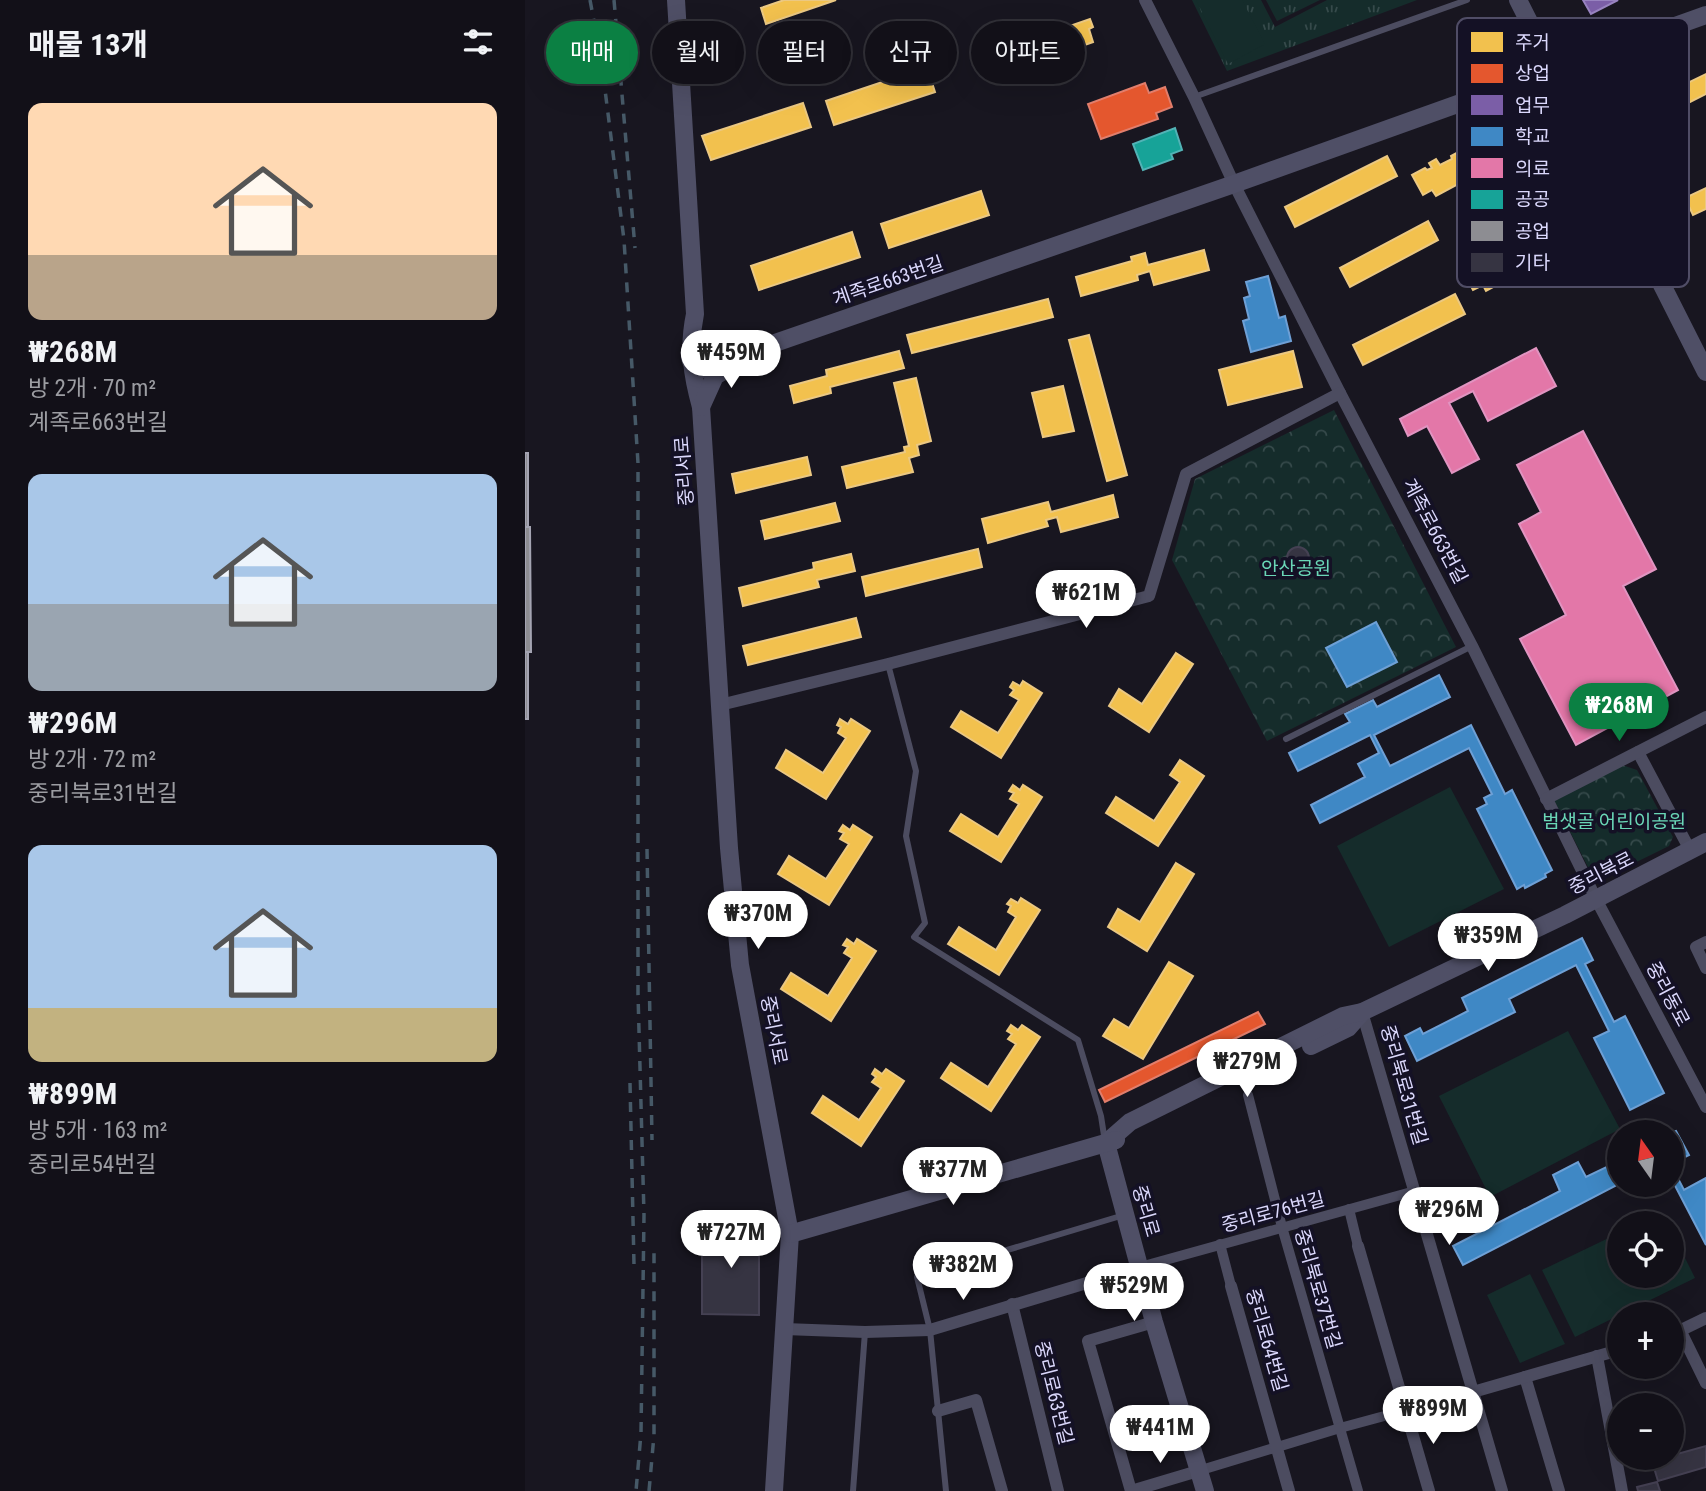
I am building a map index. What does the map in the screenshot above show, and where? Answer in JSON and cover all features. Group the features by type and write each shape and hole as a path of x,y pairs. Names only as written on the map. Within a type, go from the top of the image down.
{"main road":[{"path":"676,0 697,318 711,356 704,382 703,401"},
{"path":"1518,0 1527,18"},
{"name":"계족로663번길","path":"1689,21 1706,15"},
{"name":"계족로663번길","path":"740,354 1457,104"},
{"path":"1663,287 1706,372"},
{"path":"697,318 706,334 740,354"},
{"path":"697,318 690,357 703,401"},
{"path":"690,357 695,346 725,364 740,354"},
{"path":"703,401 715,376 727,369 740,354"},
{"name":"중리서로","path":"703,401 729,848 740,965 790,1234 775,1491"},
{"name":"중리북로","path":"790,1234 1105,1143 1130,1122 1343,1016 1363,1013 1698,846"},
{"name":"중리로","path":"1105,1143 1154,1322 1205,1491"}],"street":[{"name":"계족로663번길","path":"1145,0 1234,184 1472,646 1596,899"},
{"path":"720,705 1149,596 1186,474 1340,394"},
{"path":"1546,799 1706,717"},
{"path":"1638,752 1698,846"},
{"name":"중리동로","path":"1596,899 1706,1107"},
{"path":"1701,944 1706,968"},
{"name":"중리북로31번길","path":"1363,1013 1502,1491"},
{"name":"중리북로37번길","path":"1248,1096 1282,1227 1358,1491"},
{"name":"중리로76번길","path":"1140,1267 1415,1191"},
{"path":"1349,1209 1429,1491"},
{"name":"중리로64번길","path":"1220,1244 1289,1491"},
{"path":"785,1329 865,1332 930,1330 1140,1267"},
{"name":"중리로63번길","path":"1012,1304 1058,1491"},
{"path":"1684,1329 1706,1318"},
{"path":"1154,1322 1088,1341 1131,1491 1340,1428 1607,1353"},
{"path":"1684,1346 1706,1383"},
{"path":"1597,1356 1622,1491"},
{"path":"1525,1377 1559,1491"},
{"path":"938,1410 976,1400 1002,1491"}],"lane":[{"path":"1194,97 1467,0"},
{"path":"1286,739 1472,646"},
{"path":"888,664 916,771 905,836 925,923 914,937 1079,1040 1101,1116 1105,1143"},
{"path":"946,1491 930,1330 917,1277 1125,1215"},
{"path":"853,1491 865,1332"}],"green space":[{"path":"1192,0 1261,0 1275,27 1327,0 1417,0 1227,71"},
{"path":"1196,0 1242,0 1265,44 1228,64"},
{"path":"1266,0 1320,0 1277,21"},
{"name":"안산공원","path":"1334,410 1456,647 1267,741 1172,560 1195,479"},
{"name":"범샛골 어린이공원","path":"1622,765 1637,770 1673,837 1669,846 1610,875 1589,869 1554,800"},
{"path":"1450,787 1504,889 1389,947 1337,846"},
{"path":"1568,1031 1615,1120 1607,1120 1607,1136 1490,1197 1439,1096"},
{"path":"1607,1239 1607,1288 1675,1288 1646,1302 1607,1302 1607,1321 1575,1337 1542,1270"},
{"path":"1684,1256 1695,1278 1684,1283"},
{"path":"1530,1274 1565,1344 1520,1363 1487,1295"}],"building: 주거":[{"path":"784,0 836,0 775,21 765,21 761,8"},
{"path":"1090,19 1093,27 1089,29 1093,42 1085,45 1085,21"},
{"path":"1706,74 1706,94 1689,103 1689,82"},
{"path":"876,84 932,84 935,92 834,125 826,101"},
{"path":"803,103 811,127 711,160 702,136"},
{"path":"1457,153 1457,185 1436,196 1432,190 1423,195 1412,175 1425,168 1432,168 1429,163 1436,159 1440,165 1452,159 1451,156"},
{"path":"1387,156 1397,176 1295,227 1285,207"},
{"path":"1706,188 1706,209 1693,215 1689,206 1689,196"},
{"path":"981,191 989,215 889,248 881,224"},
{"path":"1428,221 1438,240 1350,287 1340,268"},
{"path":"852,232 860,257 759,290 751,266"},
{"path":"1204,250 1209,270 1154,285 1150,271 1137,275 1138,280 1081,296 1076,277 1132,261 1131,257 1145,253 1148,265"},
{"path":"1455,294 1465,314 1363,365 1353,345"},
{"path":"1048,299 1053,317 912,353 907,335"},
{"path":"1089,335 1127,475 1107,481 1069,340"},
{"path":"899,351 904,368 830,387 831,393 794,403 790,386 827,376 826,370"},
{"path":"1293,351 1302,387 1228,405 1219,370"},
{"path":"916,378 931,441 917,445 919,455 909,458 913,472 847,488 842,467 905,452 904,447 909,446 894,383"},
{"path":"1063,386 1074,431 1043,437 1032,393"},
{"path":"807,457 811,475 736,493 732,474"},
{"path":"1113,495 1118,517 1061,532 1057,517 1046,520 1048,526 988,543 982,519 1048,502 1051,512"},
{"path":"835,503 840,521 765,539 761,521"},
{"path":"978,549 982,567 866,596 862,577"},
{"path":"851,554 855,571 817,580 819,587 743,606 739,588 814,569 813,563"},
{"path":"856,618 861,637 748,665 743,646"},
{"path":"1176,653 1193,664 1149,732 1109,706 1119,689 1142,704"},
{"path":"1023,681 1042,693 1001,758 951,727 961,711 998,733 1019,700 1010,695 1014,690 1010,687 1013,682 1020,686"},
{"path":"840,719 848,724 851,719 870,731 826,799 776,768 786,750 823,773 846,738 838,733 841,727 837,725"},
{"path":"1180,760 1204,776 1158,846 1106,813 1116,797 1154,821 1180,782 1170,775"},
{"path":"1013,785 1020,790 1023,785 1042,797 1001,862 950,831 961,814 998,837 1019,804 1010,799 1014,793 1009,791"},
{"path":"843,825 850,830 853,825 872,837 829,905 778,874 789,856 826,879 849,844 840,839 844,833 839,831"},
{"path":"1176,863 1194,874 1147,951 1108,927 1118,909 1140,922"},
{"path":"1021,898 1040,910 999,975 948,944 959,927 996,950 1016,917 1008,912 1011,906 1007,904 1011,899 1018,903"},
{"path":"847,939 854,944 857,939 876,951 831,1021 781,989 791,973 828,996 852,958 844,953 848,947 843,945"},
{"path":"1169,962 1193,976 1143,1059 1103,1036 1114,1019 1129,1028"},
{"path":"1011,1025 1018,1030 1022,1025 1040,1037 991,1111 941,1078 951,1063 988,1087 1016,1044 1008,1039 1012,1034 1007,1031"},
{"path":"875,1069 882,1074 886,1069 904,1081 861,1146 812,1113 823,1096 859,1120 881,1088 872,1082 876,1077 872,1074"}],"building: 상업":[{"path":"1145,83 1149,93 1165,87 1172,107 1156,113 1158,119 1101,139 1088,104"},
{"path":"1258,1012 1265,1024 1105,1102 1099,1090"}],"building: 업무":[{"path":"1583,0 1618,0 1591,14"}],"building: 학교":[{"path":"1268,276 1279,318 1285,316 1291,341 1251,352 1243,321 1249,319 1244,298 1250,296 1246,282"},
{"path":"1376,622 1397,662 1347,687 1326,648"},
{"path":"1439,675 1450,697 1374,735 1390,766 1471,725 1505,794 1512,790 1552,870 1545,874 1546,877 1525,888 1524,885 1517,889 1477,809 1487,804 1484,798 1492,794 1469,748 1320,823 1311,805 1365,777 1358,764 1379,753 1370,735 1298,771 1289,753 1350,722 1345,714 1373,700 1377,707"},
{"path":"1582,938 1593,960 1585,964 1614,1022 1625,1016 1664,1093 1630,1110 1594,1038 1609,1031 1576,965 1509,999 1515,1012 1417,1061 1405,1036 1420,1028 1423,1034 1468,1011 1462,998"},
{"path":"1578,1162 1586,1177 1607,1167 1607,1190 1463,1265 1453,1246 1560,1191 1553,1175"},
{"path":"1706,1178 1706,1245 1681,1197 1684,1197 1684,1190"}],"building: 의료":[{"path":"1536,348 1556,386 1488,421 1473,391 1449,403 1479,459 1452,473 1427,426 1408,436 1400,419"},
{"path":"1583,431 1656,569 1623,586 1678,690 1576,745 1520,639 1566,615 1519,524 1541,512 1517,465"}],"building: 공공":[{"path":"1175,128 1182,150 1171,154 1173,159 1143,170 1133,144"}],"building: 공업":[{"path":"525,453 528,453 528,719 525,719"},
{"path":"525,527 530,527 531,652 525,652"}],"building: 기타":[{"path":"1298,547 1306,550 1309,558 1306,566 1298,569 1290,566 1287,558 1290,550"},
{"path":"702,1226 759,1226 759,1315 702,1314"},
{"path":"1706,1446 1706,1467 1658,1481 1655,1470 1684,1470 1684,1452"},
{"path":"1657,1482 1660,1491 1638,1491 1637,1487"}],"railway":[{"path":"590,0 601,58 624,240 638,463 638,994 644,1215 641,1433 636,1491"},
{"path":"614,0 635,248"},
{"path":"647,849 652,1140"},
{"path":"630,1083 634,1265"},
{"path":"649,1491 654,1435 654,1245"}]}
